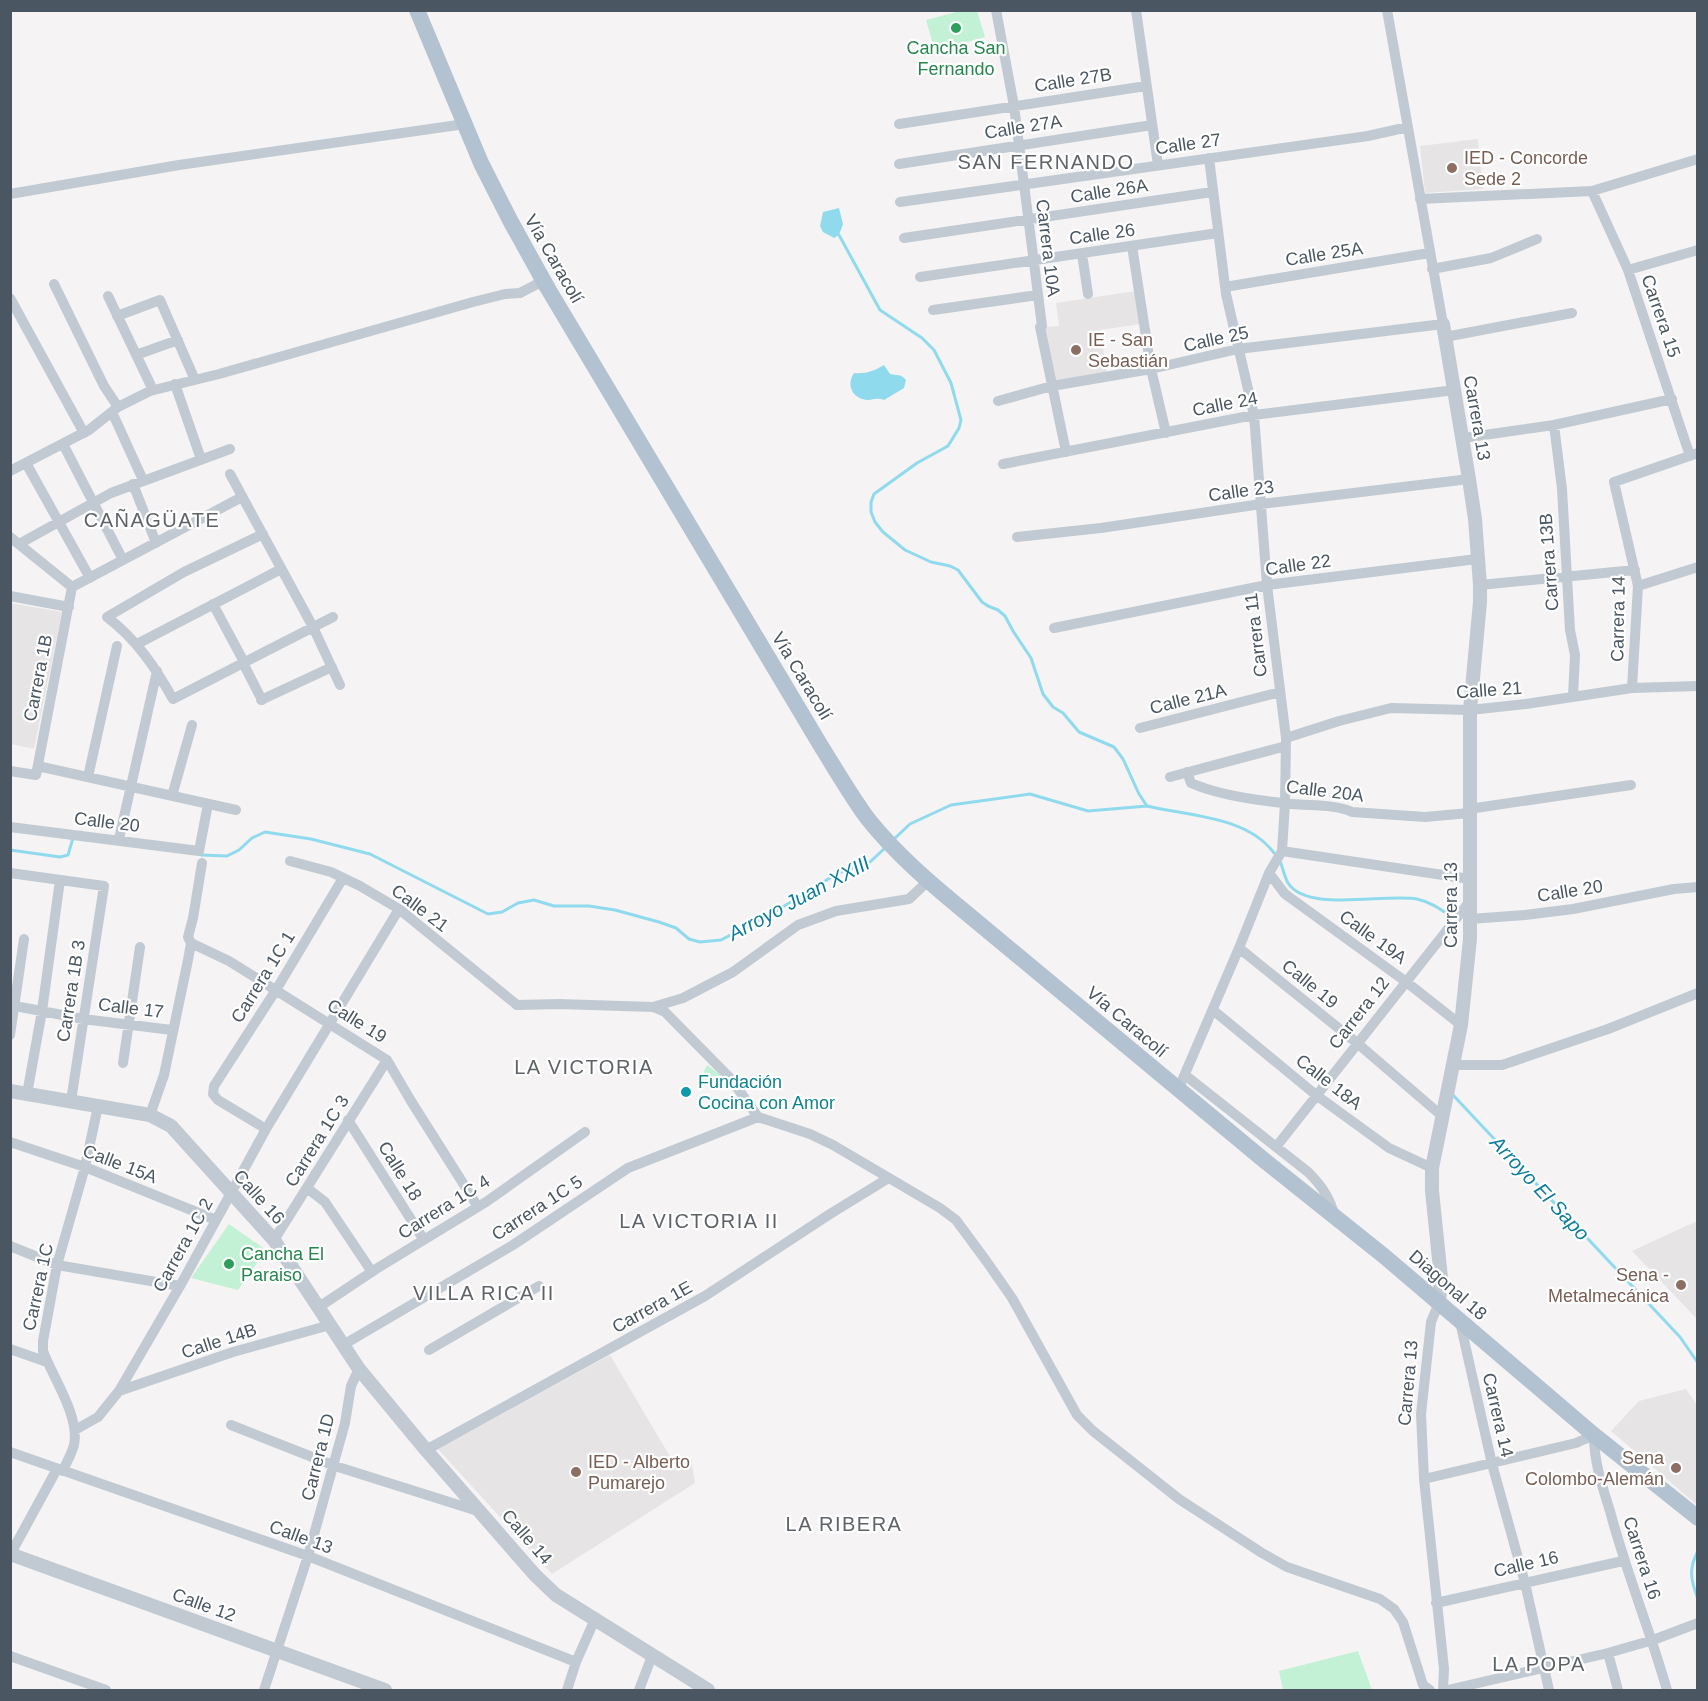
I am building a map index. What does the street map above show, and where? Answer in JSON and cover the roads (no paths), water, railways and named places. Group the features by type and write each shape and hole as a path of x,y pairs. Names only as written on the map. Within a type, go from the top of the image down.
{"main road":[{"name":"Vía Caracolí","path":"417,10 465,124 511,222 543,281 821,746 867,818 890,844 928,880 1182,1083 1335,1218"},
{"name":"Diagonal 18","path":"1335,1218 1594,1435 1698,1518"}],"street":[{"name":"Carrera 10A","path":"996,10 1014,106 1042,326 1040,327 1066,452"},
{"path":"1136,10 1158,165"},
{"name":"Carrera 13","path":"1387,10 1463,438 1480,585 1470,710 1470,901 1459,919 1468,968 1454,1065 1432,1168 1432,1191 1441,1278 1439,1303 1431,1322 1421,1413 1424,1479 1444,1669 1443,1688"},
{"name":"Calle 27B","path":"898,124 1146,86"},
{"path":"10,194 179,165 465,124"},
{"name":"Calle 27A","path":"899,164 1152,125"},
{"name":"Calle 27","path":"900,202 1368,136 1408,127"},
{"name":"Carrera 11","path":"1182,1083 1269,873 1279,855 1285,803 1286,742 1267,585 1254,415 1225,287 1209,158"},
{"path":"1420,199 1592,190 1698,159"},
{"name":"Carrera 15","path":"1592,190 1628,270 1672,399 1694,455"},
{"name":"Calle 26A","path":"904,238 1212,192"},
{"name":"Calle 26","path":"920,277 1218,233"},
{"path":"1432,269 1491,258 1537,239"},
{"path":"1132,246 1151,369 1166,433"},
{"path":"1628,270 1698,250"},
{"name":"Calle 25A","path":"1225,287 1429,253"},
{"path":"1082,254 1088,294"},
{"path":"10,471 84,433 115,410 153,390 474,302 505,294 520,293 543,281"},
{"path":"54,284 115,410 156,543"},
{"path":"933,310 1038,295"},
{"path":"108,296 153,390"},
{"path":"10,298 84,433"},
{"path":"117,316 160,300 195,380"},
{"name":"Calle 25","path":"998,401 1052,386 1151,369 1238,349 1444,331 1572,313"},
{"path":"136,355 178,340"},
{"path":"176,384 201,459"},
{"name":"Calle 24","path":"1003,464 1254,415 1455,390"},
{"path":"1463,438 1554,425 1672,399"},
{"name":"Carrera 13B","path":"1554,425 1562,489 1570,630 1575,655 1573,696"},
{"path":"63,444 123,560"},
{"path":"230,449 93,501 58,522 15,541 72,587 242,497"},
{"name":"Carrera 14","path":"1632,688 1638,586 1614,482 1694,455"},
{"path":"26,463 90,578"},
{"path":"230,474 313,627 340,686"},
{"name":"Calle 23","path":"1017,537 1469,479"},
{"path":"263,534 183,572 107,616 137,644 157,671 173,699 333,617"},
{"name":"Calle 22","path":"1054,628 1267,585 1478,559"},
{"path":"1638,586 1698,567"},
{"path":"137,644 281,568"},
{"path":"1480,585 1635,570"},
{"name":"Carrera 1B","path":"37,770 72,587"},
{"path":"10,596 69,608"},
{"path":"213,604 261,700 332,667"},
{"path":"88,777 117,646"},
{"path":"119,839 157,671"},
{"name":"Calle 21","path":"1170,777 1286,742 1339,721 1391,708 1470,710 1632,688 1698,686"},
{"name":"Calle 21A","path":"1140,728 1280,692"},
{"path":"172,796 192,725"},
{"path":"10,771 37,770 88,777 236,810"},
{"name":"Calle 20A","path":"1186,772 1191,783 1207,790 1285,803 1343,808 1352,812 1425,817 1631,785"},
{"name":"Calle 20","path":"10,827 119,839 199,851 208,804"},
{"path":"1279,855 1470,879"},
{"name":"Calle 21","path":"290,861 331,872 399,909 517,1005 653,1007"},
{"path":"150,1115 164,1075 191,943 188,937 194,918 202,863"},
{"path":"10,873 60,880 42,1011 27,1094"},
{"name":"Calle 19A","path":"1269,873 1285,894 1405,981 1461,1025"},
{"name":"Carrera 1C 1","path":"266,1129 218,1100 213,1094 214,1086 276,990 343,878"},
{"name":"Carrera 1B 3","path":"60,880 104,886 71,1101"},
{"path":"653,1007 683,998 734,972 798,925 836,911 909,899 928,880"},
{"name":"Calle 20","path":"1459,919 1573,909 1674,889 1698,887"},
{"name":"Carrera 1C 2","path":"75,1430 98,1417 119,1392 266,1129 399,909"},
{"name":"Carrera 12","path":"1276,1147 1405,981 1459,919"},
{"path":"10,1035 24,939"},
{"name":"Calle 19","path":"191,943 229,961 387,1060 478,1207"},
{"path":"123,1064 140,947"},
{"name":"Calle 19","path":"1239,948 1357,1043 1442,1116"},
{"path":"1454,1065 1503,1065 1608,1029 1698,993"},
{"name":"Calle 17","path":"15,1006 83,1019 172,1030"},
{"path":"653,1007 665,1012 732,1079 758,1117 810,1134 859,1160 956,1220 1012,1298 1077,1414 1093,1431 1170,1492 1262,1553 1287,1567 1380,1599 1394,1609 1403,1622 1423,1685 1430,1690"},
{"name":"Calle 18A","path":"1213,1010 1316,1095 1389,1148 1432,1168"},
{"name":"Carrera 1C 3","path":"274,1240 387,1060"},
{"name":"Diagonal 18","path":"1182,1083 1276,1147 1308,1172 1322,1187 1331,1202 1335,1218"},
{"name":"Calle 16","path":"10,1091 150,1115 171,1126 274,1240 359,1369 481,1512"},
{"name":"Carrera 1C","path":"75,1430 43,1351 43,1341 57,1265 85,1167 98,1106"},
{"name":"Carrera 1C 5","path":"343,1345 513,1245 628,1168 758,1117"},
{"name":"Calle 18","path":"348,1120 424,1240"},
{"name":"Carrera 1C 4","path":"319,1307 478,1207 585,1132"},
{"name":"Calle 15A","path":"10,1142 85,1167 216,1220"},
{"name":"Carrera 1E","path":"426,1450 705,1296 887,1179"},
{"path":"307,1188 325,1202 372,1272"},
{"path":"10,1246 57,1265 180,1286"},
{"path":"429,1350 539,1286"},
{"name":"Carrera 14","path":"1460,1322 1492,1464 1525,1583 1549,1690"},
{"name":"Calle 14B","path":"119,1392 233,1352 330,1325"},
{"path":"10,1349 47,1362"},
{"name":"Carrera 1D","path":"264,1690 335,1466 351,1386 359,1369"},
{"name":"Calle 14","path":"231,1425 335,1466 481,1512 535,1575 556,1595 708,1690"},
{"path":"11,1555 74,1446 75,1430"},
{"path":"1424,1479 1576,1443 1594,1435"},
{"name":"Carrera 16","path":"1594,1435 1594,1455 1623,1561 1653,1640 1667,1690"},
{"name":"Calle 13","path":"10,1452 308,1557 576,1662"},
{"name":"Calle 12","path":"11,1555 385,1690"},
{"name":"Calle 16","path":"1436,1603 1623,1561"},
{"path":"567,1690 576,1662 595,1619"},
{"path":"1443,1688 1608,1653 1653,1640 1698,1623"},
{"path":"1608,1653 1618,1690"},
{"path":"10,1656 106,1690"},
{"path":"639,1690 652,1656"}],"water":[{"path":"839,208 843,224 839,235 834,238 823,232 820,226 823,212"},
{"path":"884,365 890,374 906,380 904,388 884,400 869,400 855,395 850,383 854,373 870,372"}],"waterway":[{"name":"Arroyo El Sapo","path":"839,235 880,310 922,338 934,350 951,383 961,420 948,446 917,463 874,494 871,512 875,522 883,532 905,550 931,562 958,570 982,602 1005,616 1031,658 1043,694 1079,732 1114,747 1123,759 1147,806 1216,819 1233,825 1249,831 1274,853"},
{"name":"Arroyo Juan XXIII","path":"894,839 910,824 951,805 1030,794 1088,811 1147,806"},
{"name":"Arroyo Juan XXIII","path":"201,855 227,856 239,850 252,838 265,832 311,839 370,854 488,914 502,912 518,903 534,900 554,906 589,906 615,910 659,922 676,928 689,939 700,942 721,940 773,913 838,873 870,862 885,848"},
{"name":"Arroyo Juan XXIII","path":"10,850 60,857 68,855 73,838"},
{"name":"Arroyo El Sapo","path":"1280,861 1288,883 1298,892 1312,897 1329,900 1417,899 1450,916"},
{"name":"Arroyo El Sapo","path":"1453,1095 1680,1337 1698,1363"},
{"name":"Arroyo El Sapo","path":"1698,1551 1692,1575 1698,1599"}],"place":[{"name":"Cancha San Fernando","path":"956,28"},
{"name":"IED - Concorde Sede 2","path":"1452,168"},
{"name":"IE - San Sebastián","path":"1076,350"},
{"name":"Fundación Cocina con Amor","path":"686,1092"},
{"name":"Cancha El Paraiso","path":"229,1264"},
{"name":"Sena - Metalmecánica","path":"1681,1285"},
{"name":"Sena Colombo-Alemán","path":"1676,1468"},
{"name":"IED - Alberto Pumarejo","path":"576,1472"}],"district":[{"name":"SAN FERNANDO","path":"1046,162"},
{"name":"CAÑAGÜATE","path":"152,520"},
{"name":"LA VICTORIA","path":"584,1067"},
{"name":"LA VICTORIA II","path":"699,1221"},
{"name":"VILLA RICA II","path":"484,1293"},
{"name":"LA RIBERA","path":"844,1524"},
{"name":"LA POPA","path":"1539,1664"}]}
